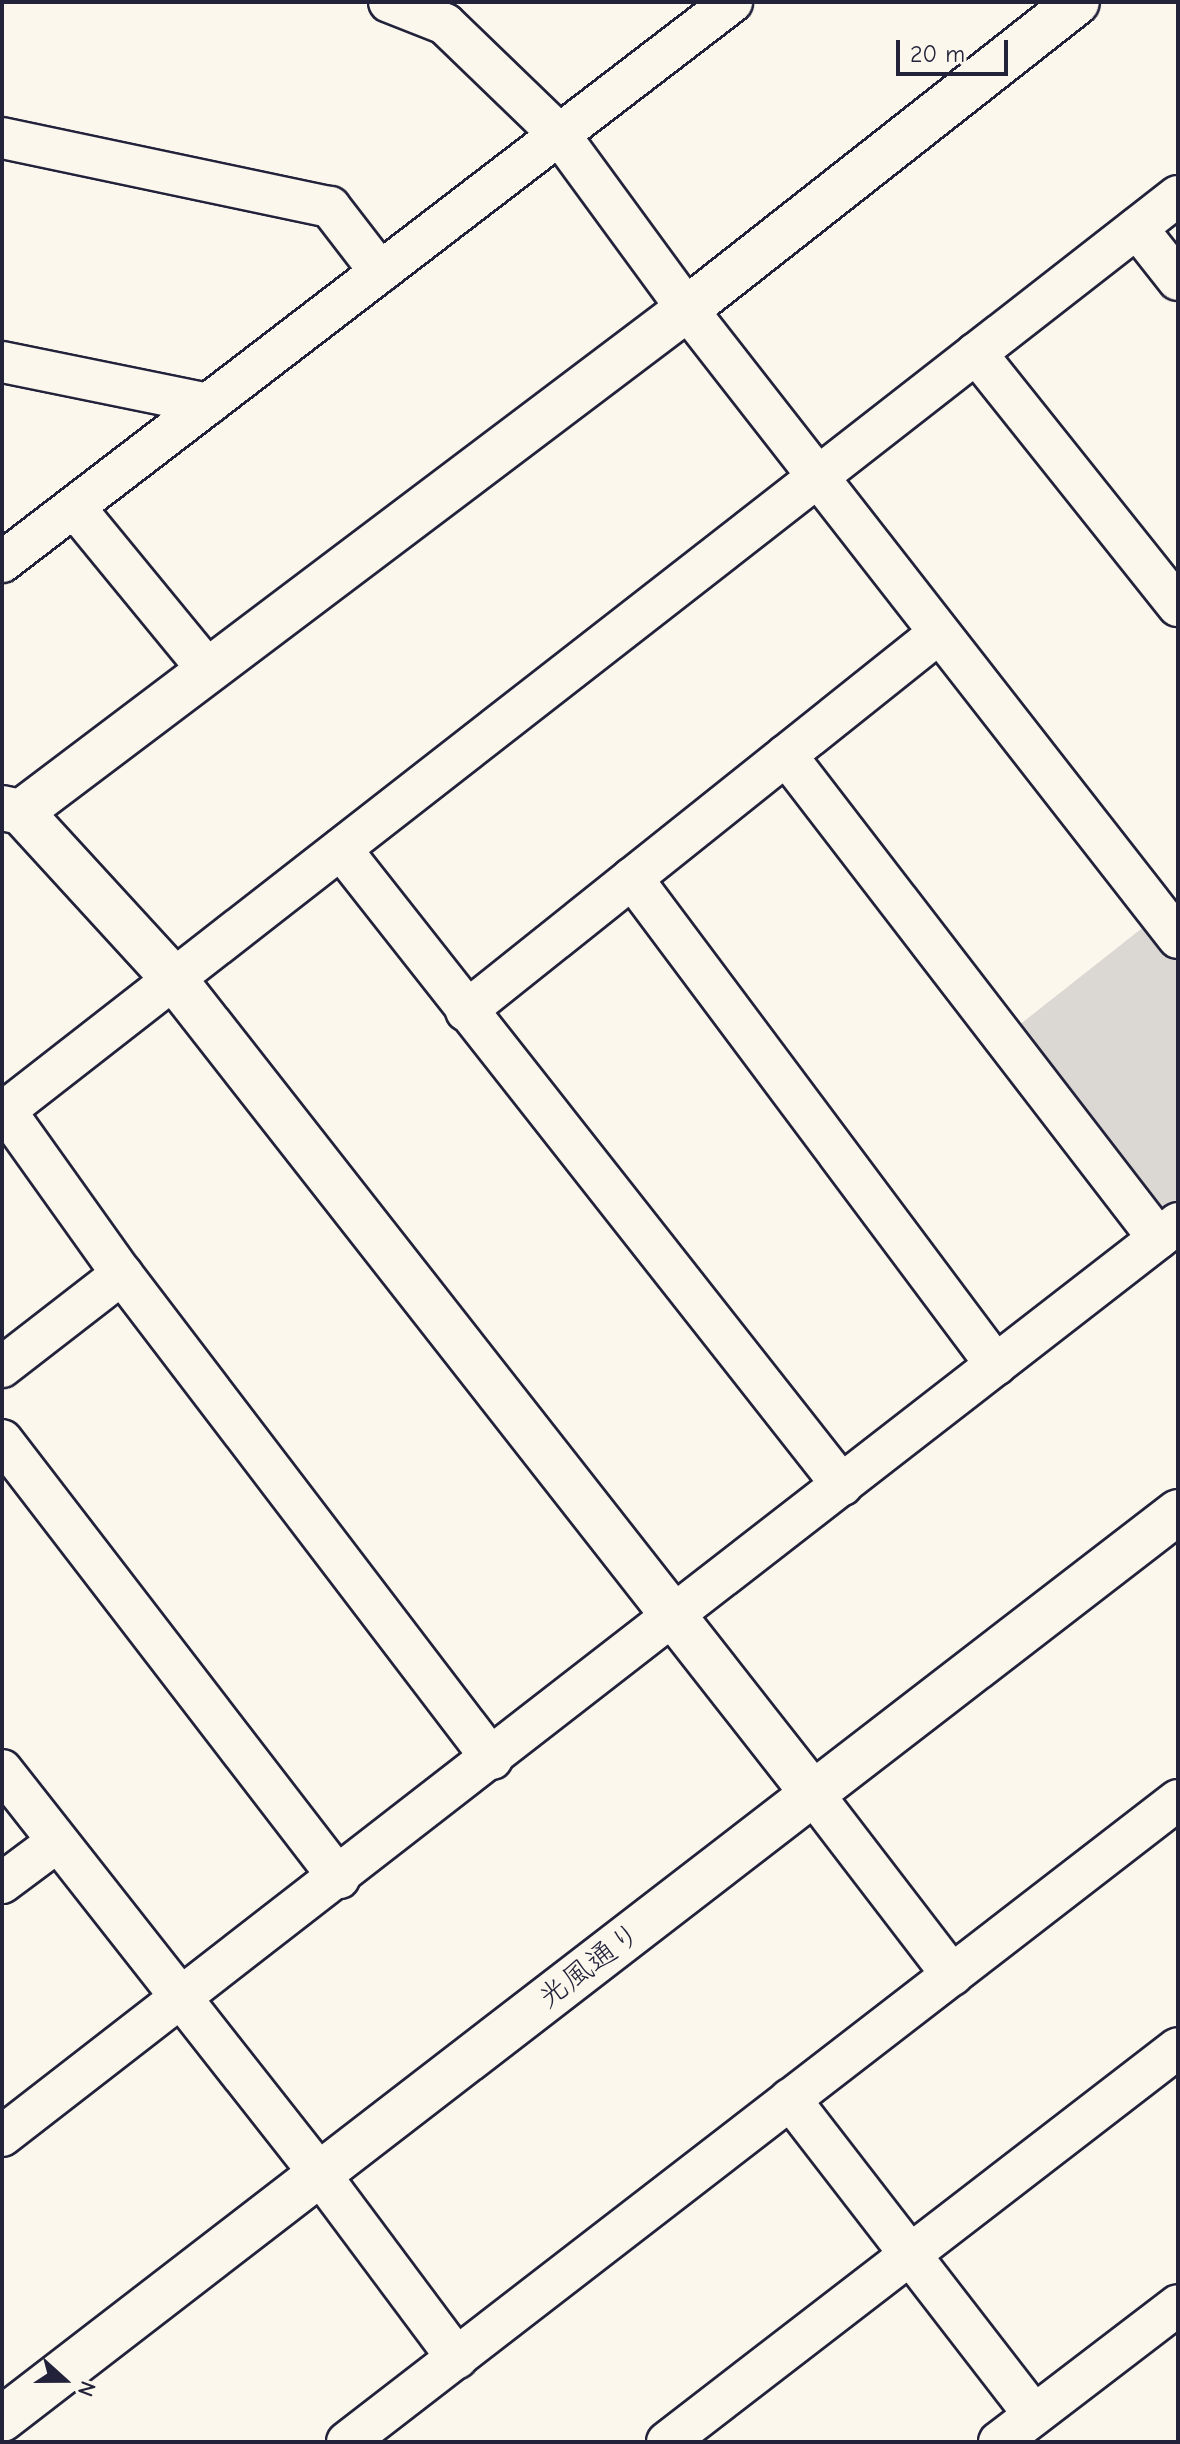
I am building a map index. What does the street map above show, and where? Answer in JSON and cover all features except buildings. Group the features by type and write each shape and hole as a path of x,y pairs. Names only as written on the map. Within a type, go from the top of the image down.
{"street":[{"path":"389,2 445,24 559,134 687,309 817,478 1178,938"},
{"path":"952,1975 174,979 11,810 208,670 687,309 1077,2"},
{"path":"2,562 559,134 719,6"},
{"path":"2,138 330,207 380,272"},
{"path":"492,1759 122,1274 3,1109 1178,196"},
{"path":"1137,228 1178,280"},
{"path":"976,353 1178,606"},
{"path":"2,362 208,404"},
{"path":"75,508 208,670"},
{"path":"466,1011 939,633"},
{"path":"2,2136 181,2001 1168,1230 786,755"},
{"path":"341,849 842,1485"},
{"path":"632,878 996,1365"},
{"path":"2,1367 122,1274"},
{"path":"2,1440 339,1878"},
{"name":"光風通り","path":"2,2419 1178,1512"},
{"path":"2,1770 319,2173 457,2358"},
{"path":"347,2442 1178,1800"},
{"path":"2,1883 57,1842"},
{"path":"667,2442 1178,2048"},
{"path":"790,2099 1034,2415"},
{"path":"999,2442 1178,2305"}],"shaded area":[{"path":"1160,914 1178,938 1178,1223 1158,1238 1004,1037"}]}
